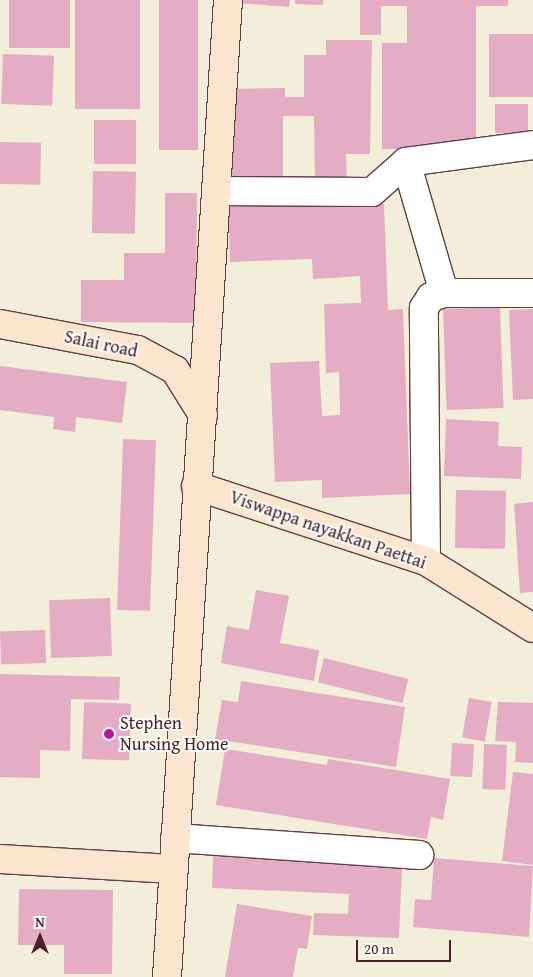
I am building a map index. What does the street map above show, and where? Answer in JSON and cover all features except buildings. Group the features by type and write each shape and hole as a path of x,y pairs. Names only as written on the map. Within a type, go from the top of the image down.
{"street":[{"path":"167,977 196,486 204,415 228,0"},
{"path":"216,191 372,192 406,162 533,145"},
{"path":"406,162 444,293"},
{"path":"426,561 424,308 431,297 444,293 533,293"},
{"name":"Salai road","path":"0,324 138,350 175,370 204,415"},
{"name":"Viswappa nayakkan Paettai","path":"196,486 426,561 533,628"},
{"path":"175,838 419,855"},
{"path":"0,859 173,869"}],"place":[{"name":"Stephen Nursing Home","path":"109,734"}]}
